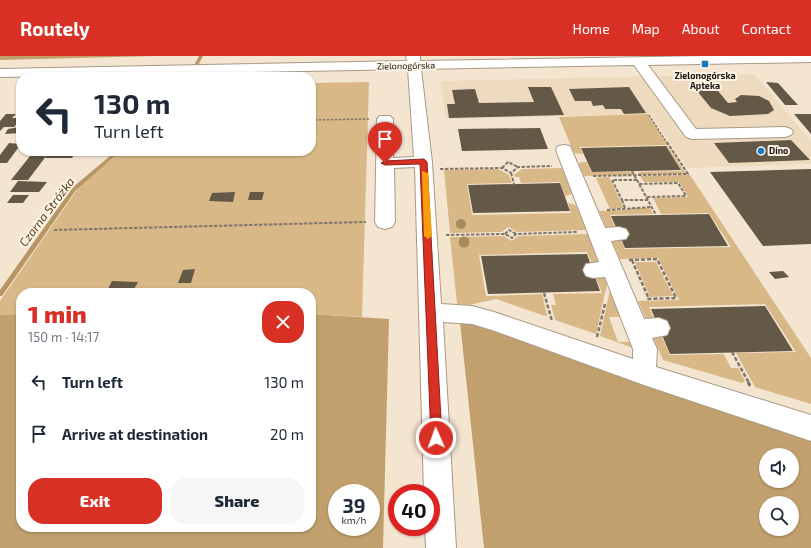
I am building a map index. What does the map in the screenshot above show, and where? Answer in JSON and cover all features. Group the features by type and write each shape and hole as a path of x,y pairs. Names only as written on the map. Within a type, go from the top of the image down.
{"street":[{"name":"Zielonogórska","path":"172,72 413,61 601,62 608,73 642,67"},
{"path":"413,61 432,165 431,312 441,548"},
{"path":"642,67 809,63"},
{"path":"642,67 692,134 786,132"},
{"name":"Zielonogórska","path":"0,73 16,74"},
{"path":"0,85 16,85"},
{"path":"385,119 385,222"},
{"path":"568,158 574,198 590,234 619,265 637,329 645,349 644,374"},
{"path":"385,163 432,165"},
{"path":"590,234 619,234"},
{"path":"593,270 619,265"},
{"path":"431,312 472,315 494,320 644,374 811,428"},
{"path":"637,329 659,328"}],"path":[{"path":"589,177 688,174 649,115"},
{"path":"316,120 385,119"},
{"path":"511,173 518,167 568,158"},
{"path":"502,168 508,162 518,167"},
{"path":"432,165 502,168 511,173 514,184"},
{"path":"632,171 656,215"},
{"path":"610,176 626,208"},
{"path":"612,180 637,180"},
{"path":"622,200 686,196 678,183 639,184"},
{"path":"603,210 652,207"},
{"path":"54,230 385,222"},
{"path":"506,234 509,230 516,234 590,234"},
{"path":"446,235 506,234 512,238 516,234"},
{"path":"619,265 632,260 657,259 676,298 642,299"},
{"path":"632,260 649,299"},
{"path":"544,293 552,321"},
{"path":"597,337 606,300"},
{"path":"732,352 752,388"}],"shaded area":[{"path":"0,56 154,56 0,60"},
{"path":"754,74 811,141 811,164 687,168 651,114 446,119 440,81"},
{"path":"369,82 362,317 316,314 316,288 16,288 16,314 0,315 0,301 81,184 116,156 316,156 316,83"},
{"path":"648,114 686,174 639,175 638,172 682,171 666,145 580,147 583,154 574,153 559,117"},
{"path":"581,162 587,162 591,172 632,172 633,175 584,176 579,164"},
{"path":"562,168 572,194 565,196 560,182 521,183 519,177 515,177 514,175 522,169"},
{"path":"498,169 509,175 512,183 467,184 472,215 571,213 568,203 576,205 586,230 517,232 508,227 502,232 450,233 444,170"},
{"path":"690,175 811,358 811,404 755,387 736,353 796,352 765,304 649,307 655,322 646,319 638,301 679,300 658,258 620,259 612,241 620,238 625,249 731,247 709,213 661,214 653,198 688,197 679,182 644,182 640,176"},
{"path":"609,177 624,208 610,209 596,178"},
{"path":"628,208 650,208 653,214 610,215 616,230 606,227 599,211 628,210"},
{"path":"588,234 598,262 592,264 587,252 479,255 486,296 542,294 547,315 545,316 496,299 469,305 457,304 450,237 504,236 512,241 518,236"},
{"path":"635,262 656,262 673,296 650,297"},
{"path":"595,275 604,276 607,284 596,334 555,320 551,305 556,305 553,294 602,293"},
{"path":"611,285 624,317 609,317 618,342 634,342 636,349 600,336"},
{"path":"16,314 16,532 316,532 316,314 389,319 383,548 0,548 0,315"},
{"path":"460,322 481,325 648,387 811,439 811,548 484,548"},
{"path":"660,333 670,355 724,354 731,368 738,368 745,381 742,383 663,360 653,337"}],"building":[{"path":"766,82 778,83 798,105 785,105"},
{"path":"693,86 714,86 728,103 737,102 735,99 741,95 759,96 769,101 774,110 768,114 730,116 711,108"},
{"path":"528,87 551,87 564,115 449,118 447,104 455,104 452,90 475,89 479,103 534,102"},
{"path":"629,87 646,113 624,114 621,109 605,109 603,105 593,106 591,101 575,101 569,89"},
{"path":"6,114 16,114 12,118 16,118 16,125 14,127 4,127 0,131 0,121"},
{"path":"794,114 811,114 811,134"},
{"path":"16,128 16,133 5,134 8,129"},
{"path":"540,128 548,149 462,151 458,129"},
{"name":"Dino","path":"791,140 810,160 729,163 714,143"},
{"path":"9,143 16,144 16,151 7,163 0,163 0,155"},
{"path":"666,146 681,170 592,172 581,148"},
{"path":"30,156 46,156 28,180 11,180"},
{"path":"47,156 73,156 72,158 45,158"},
{"path":"811,169 811,244 763,246 710,172"},
{"path":"18,181 47,182 39,192 10,192"},
{"path":"560,183 570,211 473,213 468,185"},
{"path":"235,192 233,202 209,201 212,193"},
{"path":"250,192 264,192 262,200 248,200"},
{"path":"13,195 29,195 23,203 7,203"},
{"path":"709,214 728,246 625,248 611,216"},
{"path":"587,254 600,291 488,294 481,256"},
{"path":"195,269 191,283 178,283 183,270"},
{"path":"783,271 789,277 775,279 769,272"},
{"path":"112,281 138,282 135,288 108,288"},
{"path":"765,306 793,351 670,354 651,309"}],"waterway":[{"name":"Czarna Stróżka","path":"193,72 201,56"},
{"name":"Czarna Stróżka","path":"0,294 74,189 113,156"}],"slow traffic":[{"path":"425,173 428,236"}],"place":[{"name":"Zielonogórska Apteka","path":"705,64"},
{"name":"Dino","path":"761,151"}],"route":[{"path":"385,163 424,162 436,438"}]}
